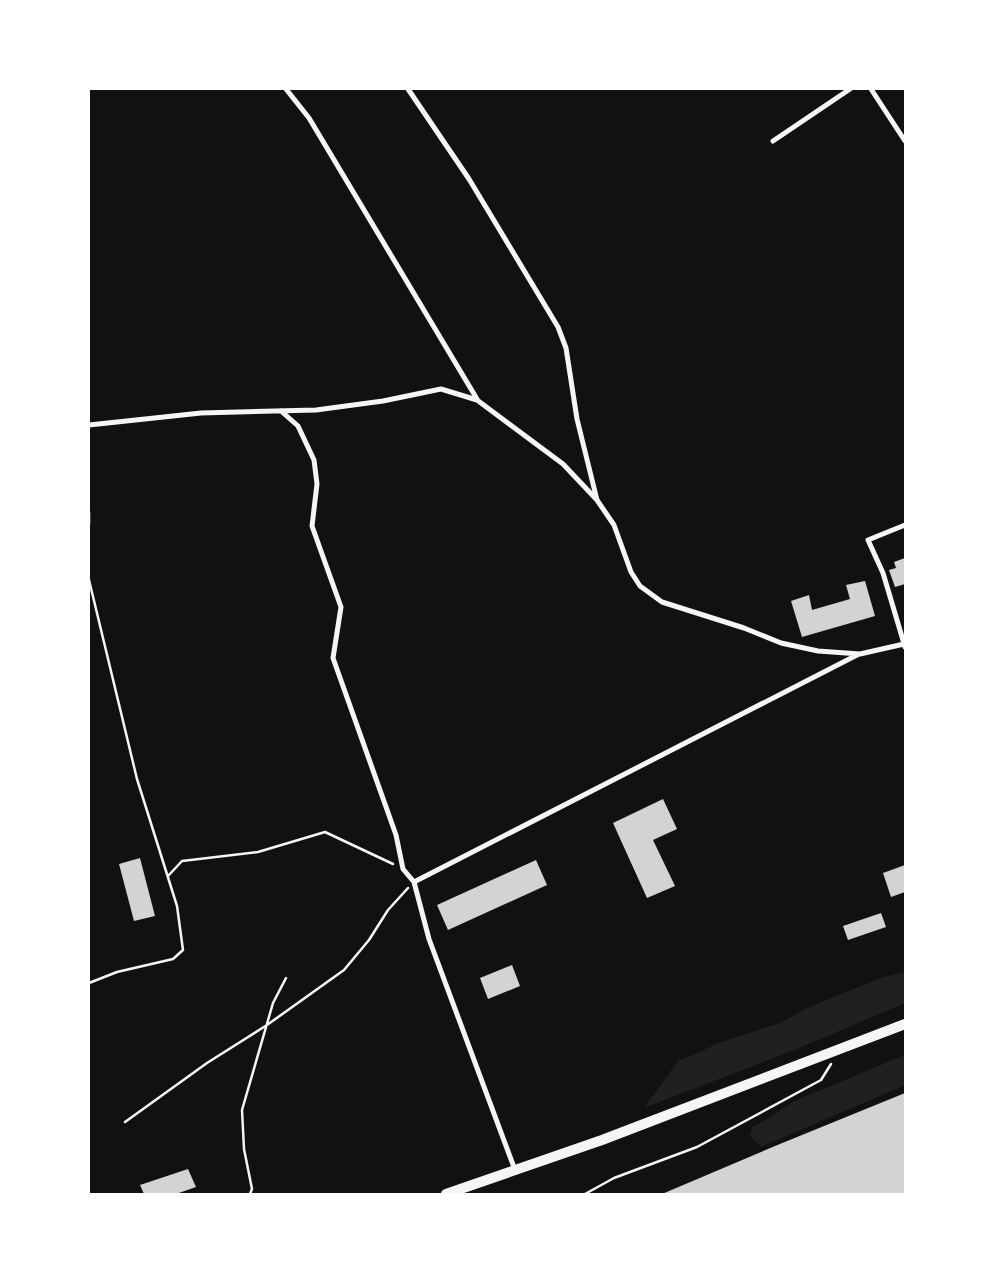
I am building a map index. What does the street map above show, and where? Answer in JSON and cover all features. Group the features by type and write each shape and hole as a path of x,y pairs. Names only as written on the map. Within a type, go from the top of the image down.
{"main road":[{"path":"446,1194 602,1140 905,1024"}],"street":[{"path":"286,89 308,118 477,400"},
{"path":"408,89 469,179 558,327 566,348 577,419 597,500"},
{"path":"773,141 850,89"},
{"path":"871,89 905,141"},
{"path":"89,425 202,413 326,409 383,401 441,389 477,400 563,464 597,500 614,525 631,572 640,586 662,602 744,628 781,643 818,652 860,654 905,646 883,574 868,540 905,525"},
{"path":"281,411 298,426 314,460 317,484 312,526 341,608 333,658 396,835 403,869 414,882 429,939 515,1170"},
{"path":"414,882 860,654"}],"path":[{"path":"89,512 89,524"},
{"path":"89,580 137,779 177,906 183,950 173,959 117,972 89,983"},
{"path":"168,876 182,861 258,852 325,832 403,869"},
{"path":"125,1122 207,1063 268,1026 344,970 369,940 388,910 414,882"},
{"path":"250,1194 252,1189 244,1149 242,1110 268,1026 273,1003 286,978"},
{"path":"585,1194 614,1178 697,1147 821,1080 840,1049"}],"shaded area":[{"path":"905,972 905,1003 792,1051 644,1108 678,1061 724,1041 780,1023 807,1008 883,977"},
{"path":"905,1055 905,1085 761,1147 750,1136 752,1127 768,1119 794,1101"}],"building":[{"path":"905,558 905,584 895,587 889,570 896,568 894,562"},
{"path":"865,581 875,616 802,637 791,601 809,595 812,610 850,599 846,585"},
{"path":"663,799 677,829 653,840 675,886 647,898 613,823"},
{"path":"140,858 155,916 134,921 119,864"},
{"path":"536,860 547,885 448,930 437,905"},
{"path":"905,865 905,892 891,897 883,873"},
{"path":"881,913 886,927 848,940 843,926"},
{"path":"512,965 520,986 488,999 480,978"},
{"path":"905,1093 905,1194 662,1194 775,1146"},
{"path":"188,1169 196,1187 176,1194 144,1194 140,1185"}]}
